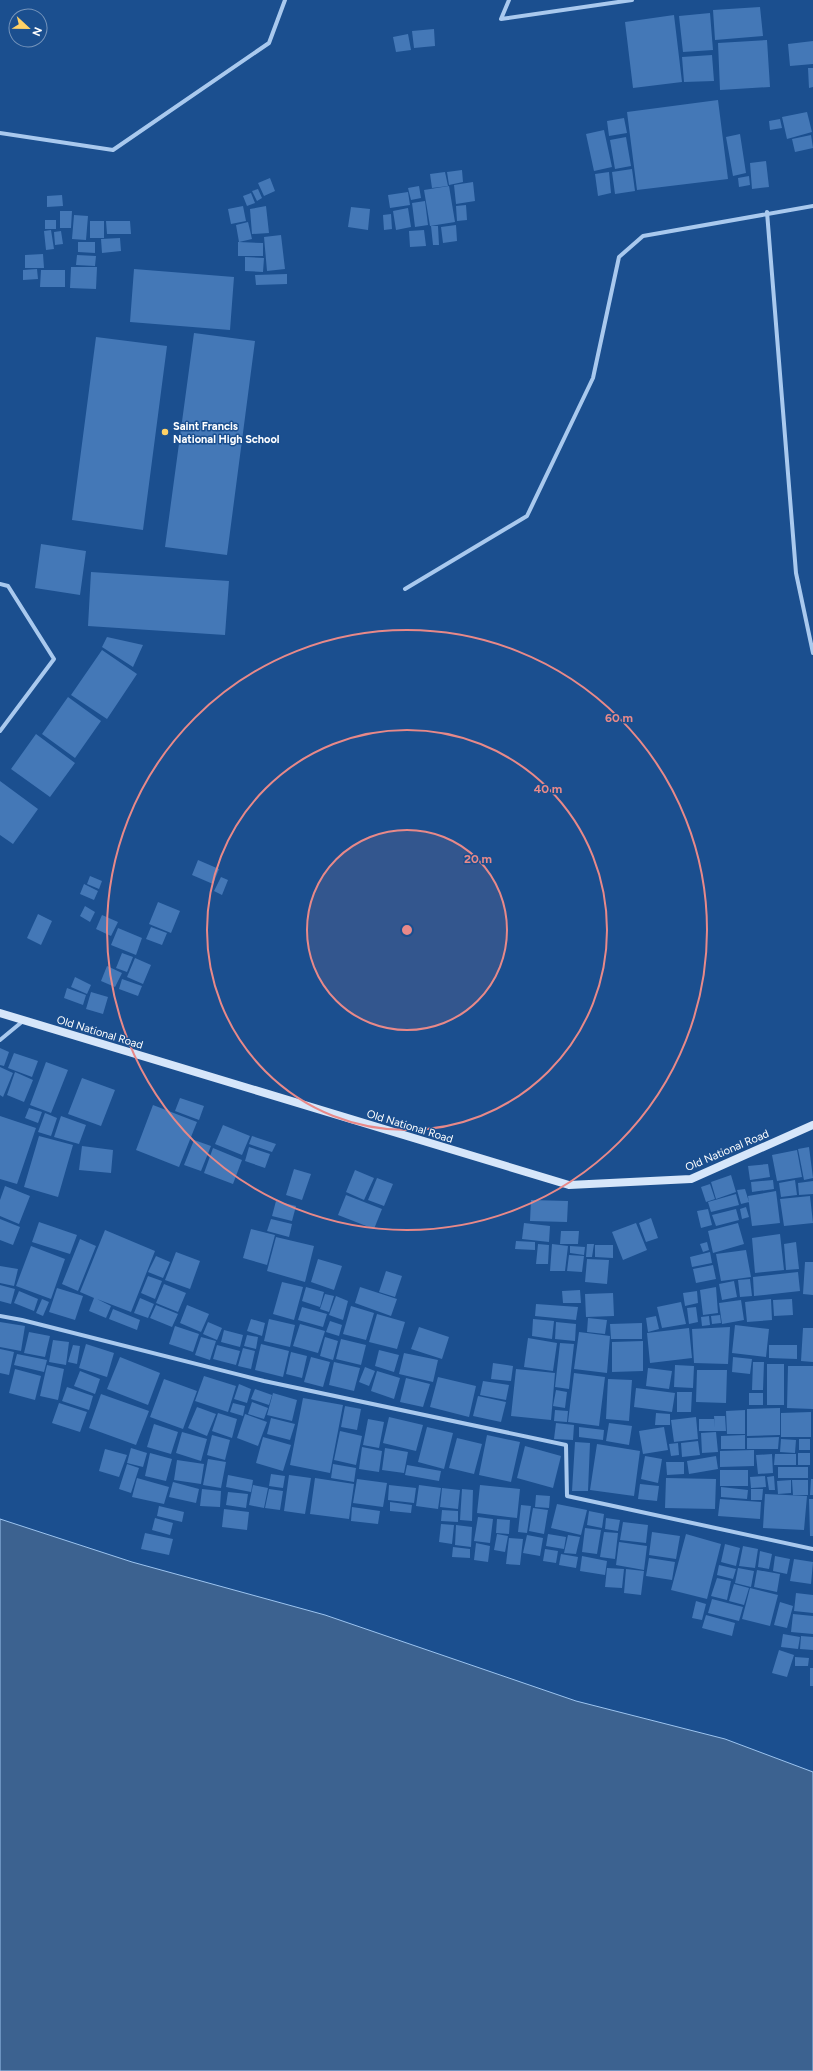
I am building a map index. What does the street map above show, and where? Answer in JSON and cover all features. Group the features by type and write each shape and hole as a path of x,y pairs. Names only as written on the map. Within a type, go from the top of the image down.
{"main road":[{"name":"Old National Road","path":"0,1014 569,1185 691,1179 813,1125"}],"street":[{"path":"0,133 113,150 269,43 285,0"},
{"path":"509,0 501,19 632,0"},
{"path":"405,589 527,516 593,378 619,257 642,236 767,212 813,206"},
{"path":"767,212 796,573 813,653"},
{"path":"0,584 8,586 54,659 0,732"},
{"path":"0,1040 24,1021"},
{"path":"0,1316 264,1381 566,1445 567,1496 813,1549"}],"water":[{"path":"0,1519 132,1562 325,1615 576,1701 725,1739 813,1772 813,2071 0,2071"}],"building":[{"path":"760,7 763,36 715,40 713,10"},
{"path":"710,13 713,50 683,52 679,16"},
{"path":"674,15 682,82 633,88 625,22"},
{"path":"434,29 435,46 414,48 412,31"},
{"path":"408,34 411,50 396,52 393,37"},
{"path":"767,40 770,87 720,90 718,43"},
{"path":"813,41 813,64 790,66 788,44"},
{"path":"712,55 714,81 684,82 682,57"},
{"path":"808,68 813,68 813,87 809,88"},
{"path":"718,100 728,179 637,190 627,112"},
{"path":"807,112 812,132 787,139 782,117"},
{"path":"624,118 627,133 609,136 607,121"},
{"path":"780,119 782,128 770,130 769,121"},
{"path":"604,130 612,167 594,171 586,134"},
{"path":"740,134 746,173 733,176 726,137"},
{"path":"811,135 813,148 795,152 792,139"},
{"path":"626,137 631,166 615,169 610,140"},
{"path":"766,161 769,187 752,189 750,163"},
{"path":"632,169 635,191 615,194 612,172"},
{"path":"462,170 463,182 449,185 447,172"},
{"path":"445,172 448,186 432,188 430,174"},
{"path":"609,172 611,193 598,196 595,174"},
{"path":"749,176 750,185 739,187 738,178"},
{"path":"270,178 275,191 264,196 258,183"},
{"path":"473,182 475,201 456,204 454,185"},
{"path":"419,186 421,198 411,200 408,188"},
{"path":"449,186 455,222 430,226 424,190"},
{"path":"258,189 262,198 257,201 252,191"},
{"path":"408,192 410,205 390,208 388,195"},
{"path":"251,193 255,203 247,206 243,196"},
{"path":"62,195 63,206 47,207 47,196"},
{"path":"425,201 428,225 415,227 412,203"},
{"path":"466,205 467,220 457,221 456,206"},
{"path":"243,206 246,221 231,224 228,209"},
{"path":"266,206 269,233 252,234 250,209"},
{"path":"351,207 370,209 368,230 348,227"},
{"path":"408,208 411,227 396,230 393,211"},
{"path":"60,211 72,211 71,228 60,228"},
{"path":"391,214 392,229 384,230 383,215"},
{"path":"74,215 88,216 86,240 72,239"},
{"path":"45,220 56,220 56,229 45,229"},
{"path":"90,221 104,221 104,238 90,238"},
{"path":"106,221 130,221 131,234 107,234"},
{"path":"248,222 252,239 239,242 236,225"},
{"path":"456,225 457,241 443,243 441,227"},
{"path":"431,226 438,226 439,245 433,245"},
{"path":"51,230 54,249 46,250 44,231"},
{"path":"424,230 426,246 410,247 409,231"},
{"path":"61,231 63,244 55,245 54,232"},
{"path":"281,235 285,269 267,271 264,237"},
{"path":"120,238 121,251 102,253 101,239"},
{"path":"78,242 95,242 95,253 78,252"},
{"path":"238,242 263,243 263,256 238,256"},
{"path":"43,254 44,268 25,268 25,255"},
{"path":"77,255 96,256 95,266 76,265"},
{"path":"245,257 264,258 263,272 245,271"},
{"path":"71,267 97,267 96,289 70,288"},
{"path":"37,269 38,279 23,280 23,270"},
{"path":"134,269 234,277 230,330 130,322"},
{"path":"41,270 65,270 65,287 40,287"},
{"path":"287,274 287,284 256,285 255,275"},
{"path":"194,333 255,341 227,555 165,547"},
{"path":"96,337 167,346 143,530 72,520"},
{"path":"41,544 86,551 80,595 35,588"},
{"path":"91,572 229,581 225,635 88,626"},
{"path":"107,637 143,645 133,667 102,647"},
{"path":"102,650 137,674 107,719 71,695"},
{"path":"68,697 101,721 75,758 42,734"},
{"path":"36,734 75,763 50,797 11,769"},
{"path":"0,781 38,809 13,844 0,835"},
{"path":"198,860 219,869 213,884 192,875"},
{"path":"90,876 102,881 99,889 87,884"},
{"path":"221,877 228,880 222,895 214,891"},
{"path":"84,884 98,891 94,900 80,894"},
{"path":"158,902 180,911 171,933 149,924"},
{"path":"85,906 95,912 90,922 80,916"},
{"path":"38,914 52,921 41,945 27,938"},
{"path":"102,915 118,922 111,936 96,929"},
{"path":"151,927 167,933 162,945 146,939"},
{"path":"118,928 142,938 136,955 111,945"},
{"path":"122,953 133,957 127,972 116,968"},
{"path":"135,958 151,965 143,984 127,977"},
{"path":"107,966 122,973 115,987 101,981"},
{"path":"75,977 91,985 87,994 71,987"},
{"path":"122,979 142,986 138,996 119,989"},
{"path":"67,988 86,995 83,1005 64,998"},
{"path":"91,992 108,997 103,1014 86,1009"},
{"path":"0,1048 9,1052 4,1066 0,1065"},
{"path":"14,1053 38,1061 32,1077 8,1068"},
{"path":"46,1062 68,1070 51,1113 30,1105"},
{"path":"0,1067 13,1073 3,1097 0,1095"},
{"path":"15,1072 33,1080 24,1102 7,1095"},
{"path":"82,1078 115,1090 101,1126 68,1114"},
{"path":"180,1098 204,1106 199,1120 175,1111"},
{"path":"153,1105 197,1122 179,1167 136,1150"},
{"path":"29,1108 42,1112 38,1123 25,1118"},
{"path":"45,1113 57,1118 51,1136 38,1132"},
{"path":"0,1116 36,1128 17,1184 0,1179"},
{"path":"61,1116 86,1125 79,1144 54,1137"},
{"path":"223,1125 250,1136 242,1155 215,1144"},
{"path":"39,1136 73,1145 58,1197 24,1187"},
{"path":"252,1136 276,1144 272,1152 249,1144"},
{"path":"194,1140 211,1146 201,1171 184,1165"},
{"path":"82,1146 113,1150 111,1173 79,1170"},
{"path":"249,1147 270,1154 265,1168 245,1161"},
{"path":"809,1147 813,1178 804,1180 798,1149"},
{"path":"213,1148 242,1160 233,1184 204,1173"},
{"path":"797,1150 802,1177 777,1181 772,1155"},
{"path":"768,1164 770,1177 750,1180 748,1166"},
{"path":"294,1169 311,1174 302,1200 286,1195"},
{"path":"355,1170 374,1178 364,1200 346,1192"},
{"path":"731,1175 736,1192 716,1199 711,1182"},
{"path":"377,1178 393,1184 384,1206 368,1200"},
{"path":"773,1180 774,1189 752,1192 751,1182"},
{"path":"795,1180 797,1195 781,1197 779,1183"},
{"path":"813,1181 813,1194 799,1195 798,1183"},
{"path":"710,1184 715,1199 706,1202 701,1187"},
{"path":"5,1186 30,1196 19,1224 0,1216 0,1200"},
{"path":"745,1189 749,1202 741,1204 737,1190"},
{"path":"776,1191 780,1223 752,1226 748,1196"},
{"path":"736,1194 739,1205 711,1212 708,1202"},
{"path":"346,1195 382,1209 374,1229 338,1215"},
{"path":"810,1196 813,1223 784,1226 780,1199"},
{"path":"531,1200 568,1201 567,1222 530,1221"},
{"path":"276,1201 296,1206 292,1221 272,1216"},
{"path":"746,1207 749,1217 742,1219 740,1209"},
{"path":"708,1209 712,1225 701,1228 697,1211"},
{"path":"736,1209 739,1220 716,1226 712,1215"},
{"path":"651,1218 658,1238 646,1242 639,1223"},
{"path":"0,1219 20,1227 13,1245 0,1240"},
{"path":"271,1219 292,1224 289,1237 267,1231"},
{"path":"39,1222 77,1235 70,1254 32,1242"},
{"path":"524,1223 550,1226 549,1242 522,1239"},
{"path":"636,1223 647,1250 623,1260 612,1232"},
{"path":"738,1223 744,1244 713,1253 708,1231"},
{"path":"251,1229 275,1235 267,1265 243,1258"},
{"path":"105,1230 155,1251 131,1312 97,1299 111,1306 106,1318 89,1311 94,1298 80,1292"},
{"path":"561,1231 579,1231 578,1244 560,1244"},
{"path":"780,1234 784,1270 755,1273 752,1238"},
{"path":"276,1237 314,1246 305,1282 267,1271"},
{"path":"80,1239 96,1246 78,1291 62,1284"},
{"path":"516,1241 535,1242 535,1250 515,1249"},
{"path":"707,1242 709,1250 703,1252 700,1244"},
{"path":"796,1242 799,1269 786,1270 784,1244"},
{"path":"538,1244 549,1245 548,1264 536,1264"},
{"path":"552,1244 568,1246 565,1271 550,1271"},
{"path":"587,1244 594,1244 592,1257 586,1257"},
{"path":"595,1245 613,1245 613,1258 595,1257"},
{"path":"31,1246 65,1259 51,1299 16,1286"},
{"path":"570,1246 585,1247 584,1255 570,1253"},
{"path":"746,1250 751,1277 721,1281 716,1254"},
{"path":"176,1252 200,1261 190,1289 165,1280"},
{"path":"710,1252 712,1263 692,1267 690,1257"},
{"path":"569,1255 584,1256 582,1272 567,1271"},
{"path":"156,1256 170,1262 163,1278 148,1272"},
{"path":"318,1259 342,1266 334,1290 311,1282"},
{"path":"587,1259 609,1260 607,1284 585,1282"},
{"path":"805,1262 813,1262 813,1295 803,1294"},
{"path":"713,1265 716,1279 696,1283 693,1269"},
{"path":"0,1266 18,1269 14,1286 0,1283"},
{"path":"386,1271 402,1276 395,1297 379,1292"},
{"path":"798,1272 800,1291 754,1296 753,1277"},
{"path":"148,1276 162,1281 155,1299 141,1293"},
{"path":"750,1279 752,1296 740,1297 738,1280"},
{"path":"734,1281 737,1297 722,1300 719,1284"},
{"path":"282,1282 303,1287 294,1320 273,1314"},
{"path":"164,1284 186,1293 178,1312 156,1303"},
{"path":"0,1285 15,1289 11,1304 0,1301"},
{"path":"306,1287 324,1292 320,1307 302,1301"},
{"path":"360,1287 397,1299 391,1316 355,1303"},
{"path":"716,1287 718,1313 703,1315 700,1290"},
{"path":"57,1288 83,1296 75,1320 49,1312"},
{"path":"580,1290 581,1303 563,1303 562,1291"},
{"path":"19,1291 38,1299 34,1311 14,1303"},
{"path":"697,1291 698,1303 685,1306 683,1293"},
{"path":"613,1293 614,1316 586,1317 585,1294"},
{"path":"325,1294 334,1296 329,1312 320,1309"},
{"path":"336,1296 348,1301 343,1320 329,1315"},
{"path":"140,1298 154,1304 148,1318 134,1313"},
{"path":"42,1299 49,1302 43,1316 36,1313"},
{"path":"771,1299 772,1320 747,1322 745,1302"},
{"path":"792,1299 793,1315 774,1316 773,1300"},
{"path":"741,1300 744,1320 722,1324 719,1303"},
{"path":"681,1302 686,1324 662,1328 657,1307"},
{"path":"536,1304 578,1307 576,1320 535,1316"},
{"path":"156,1305 178,1314 172,1327 150,1318"},
{"path":"187,1305 209,1314 201,1332 180,1323"},
{"path":"351,1306 374,1313 366,1340 343,1334"},
{"path":"302,1307 327,1314 323,1327 298,1320"},
{"path":"696,1307 698,1322 689,1324 687,1308"},
{"path":"113,1309 140,1320 137,1330 109,1319"},
{"path":"377,1314 405,1322 397,1349 369,1342"},
{"path":"720,1315 721,1323 712,1324 711,1316"},
{"path":"656,1316 659,1329 648,1332 646,1318"},
{"path":"709,1316 710,1325 702,1326 701,1317"},
{"path":"588,1318 607,1320 605,1334 587,1332"},
{"path":"251,1319 265,1323 262,1336 247,1331"},
{"path":"269,1319 295,1325 290,1347 264,1341"},
{"path":"533,1319 554,1321 552,1339 532,1336"},
{"path":"330,1321 342,1325 339,1336 326,1332"},
{"path":"0,1322 25,1326 21,1351 0,1347"},
{"path":"208,1322 222,1328 217,1340 203,1334"},
{"path":"556,1322 576,1324 575,1341 555,1339"},
{"path":"642,1323 642,1339 611,1339 610,1324"},
{"path":"300,1324 325,1331 318,1353 293,1346"},
{"path":"735,1325 769,1329 766,1357 732,1353"},
{"path":"175,1326 199,1334 193,1352 169,1344"},
{"path":"419,1327 449,1337 442,1359 411,1349"},
{"path":"730,1327 728,1364 694,1363 692,1329"},
{"path":"689,1328 692,1358 650,1363 647,1333"},
{"path":"803,1328 813,1328 813,1362 801,1361"},
{"path":"224,1330 243,1335 240,1347 221,1342"},
{"path":"29,1332 50,1336 45,1357 24,1353"},
{"path":"579,1332 610,1336 607,1373 574,1369"},
{"path":"247,1335 258,1337 256,1349 244,1346"},
{"path":"201,1337 216,1341 210,1360 195,1355"},
{"path":"325,1337 338,1341 333,1360 320,1356"},
{"path":"528,1338 557,1343 553,1371 524,1367"},
{"path":"341,1339 366,1345 361,1365 336,1359"},
{"path":"53,1340 69,1342 66,1365 49,1362"},
{"path":"643,1341 643,1371 612,1372 612,1342"},
{"path":"560,1343 574,1344 569,1389 555,1387"},
{"path":"86,1344 114,1353 107,1377 79,1368"},
{"path":"261,1344 289,1351 283,1377 255,1370"},
{"path":"73,1345 80,1346 77,1364 68,1362"},
{"path":"217,1345 240,1351 236,1365 213,1359"},
{"path":"769,1345 797,1345 797,1359 769,1358"},
{"path":"243,1348 255,1351 251,1369 238,1366"},
{"path":"0,1349 14,1352 9,1375 0,1373"},
{"path":"379,1350 399,1355 394,1372 375,1366"},
{"path":"291,1352 307,1356 302,1378 286,1374"},
{"path":"404,1353 438,1360 433,1382 399,1374"},
{"path":"17,1354 47,1360 44,1372 14,1365"},
{"path":"120,1357 160,1373 148,1405 107,1389"},
{"path":"311,1357 330,1362 323,1387 304,1382"},
{"path":"733,1357 752,1359 750,1374 732,1372"},
{"path":"334,1362 360,1368 354,1391 329,1385"},
{"path":"753,1362 764,1362 763,1390 752,1390"},
{"path":"493,1363 513,1366 511,1381 491,1379"},
{"path":"767,1364 784,1364 784,1405 767,1405"},
{"path":"47,1365 64,1369 58,1400 40,1396"},
{"path":"675,1365 694,1366 693,1388 674,1387"},
{"path":"788,1366 813,1366 813,1409 787,1408"},
{"path":"365,1367 375,1371 369,1386 359,1382"},
{"path":"648,1368 672,1371 669,1389 646,1386"},
{"path":"15,1369 41,1376 35,1400 9,1393"},
{"path":"516,1369 555,1373 551,1420 511,1416"},
{"path":"697,1370 727,1370 726,1403 696,1402"},
{"path":"80,1371 100,1379 95,1394 74,1386"},
{"path":"377,1371 400,1378 394,1399 371,1391"},
{"path":"574,1373 605,1377 599,1426 568,1422"},
{"path":"204,1376 236,1386 228,1412 195,1401"},
{"path":"438,1377 476,1386 469,1417 430,1407"},
{"path":"406,1378 430,1384 423,1407 400,1402"},
{"path":"164,1379 197,1391 183,1429 150,1417"},
{"path":"608,1379 632,1380 629,1421 606,1419"},
{"path":"483,1381 509,1385 506,1400 480,1395"},
{"path":"239,1384 251,1389 247,1403 234,1399"},
{"path":"67,1387 93,1396 89,1410 62,1401"},
{"path":"636,1388 675,1393 672,1412 634,1407"},
{"path":"255,1389 272,1395 269,1405 251,1399"},
{"path":"556,1390 567,1392 565,1408 553,1406"},
{"path":"677,1392 692,1392 691,1412 677,1412"},
{"path":"273,1393 297,1400 292,1421 267,1415"},
{"path":"749,1393 763,1393 763,1405 749,1405"},
{"path":"101,1394 149,1411 136,1445 89,1428"},
{"path":"478,1396 506,1402 501,1422 473,1416"},
{"path":"303,1398 343,1405 330,1473 290,1465"},
{"path":"252,1402 268,1408 264,1419 248,1414"},
{"path":"59,1403 87,1412 80,1432 52,1423"},
{"path":"233,1403 245,1406 243,1416 230,1412"},
{"path":"345,1406 361,1409 357,1430 341,1427"},
{"path":"197,1407 216,1414 207,1436 188,1428"},
{"path":"780,1408 780,1435 747,1436 747,1409"},
{"path":"555,1410 568,1411 567,1422 554,1421"},
{"path":"745,1410 745,1434 727,1434 726,1411"},
{"path":"811,1412 811,1437 781,1437 781,1413"},
{"path":"218,1413 237,1419 232,1438 212,1431"},
{"path":"656,1413 670,1414 670,1425 655,1425"},
{"path":"245,1414 267,1422 258,1446 237,1438"},
{"path":"714,1416 725,1416 726,1431 699,1431 699,1419 714,1419 715,1428"},
{"path":"389,1417 423,1425 416,1451 383,1443"},
{"path":"696,1417 698,1439 674,1442 671,1420"},
{"path":"271,1418 295,1424 290,1440 267,1434"},
{"path":"368,1419 384,1422 379,1448 363,1445"},
{"path":"556,1423 574,1425 573,1440 554,1439"},
{"path":"609,1423 632,1426 629,1445 606,1441"},
{"path":"154,1424 178,1432 171,1454 147,1447"},
{"path":"427,1427 453,1433 444,1469 418,1462"},
{"path":"579,1427 604,1430 603,1440 579,1437"},
{"path":"664,1427 668,1450 643,1454 639,1431"},
{"path":"340,1431 362,1436 356,1465 334,1460"},
{"path":"182,1432 207,1439 201,1461 176,1453"},
{"path":"716,1432 718,1452 702,1453 701,1433"},
{"path":"212,1435 230,1440 225,1460 207,1455"},
{"path":"487,1435 520,1442 511,1482 479,1475"},
{"path":"745,1435 745,1449 721,1449 721,1436"},
{"path":"263,1437 291,1445 283,1471 256,1463"},
{"path":"779,1437 778,1449 747,1449 747,1438"},
{"path":"457,1438 482,1444 474,1474 449,1468"},
{"path":"781,1439 796,1440 795,1453 780,1452"},
{"path":"799,1439 810,1439 810,1450 799,1450"},
{"path":"698,1441 700,1455 682,1457 681,1443"},
{"path":"575,1442 590,1443 588,1491 572,1491"},
{"path":"678,1443 679,1455 671,1456 669,1444"},
{"path":"597,1444 640,1451 634,1496 590,1490"},
{"path":"525,1446 561,1456 553,1488 517,1478"},
{"path":"362,1447 382,1451 379,1472 359,1469"},
{"path":"131,1448 147,1453 143,1467 127,1463"},
{"path":"385,1448 408,1452 404,1473 382,1470"},
{"path":"105,1449 127,1455 119,1477 99,1471"},
{"path":"754,1450 754,1466 720,1467 720,1451"},
{"path":"150,1453 172,1459 166,1481 145,1476"},
{"path":"798,1453 810,1453 810,1465 798,1465"},
{"path":"772,1454 773,1473 758,1474 756,1455"},
{"path":"775,1454 796,1454 796,1465 774,1465"},
{"path":"645,1456 662,1459 658,1483 641,1479"},
{"path":"716,1456 718,1469 689,1474 687,1461"},
{"path":"208,1459 226,1462 221,1488 203,1485"},
{"path":"177,1460 204,1464 201,1484 174,1480"},
{"path":"666,1462 684,1462 684,1474 667,1475"},
{"path":"127,1464 139,1468 131,1493 119,1489"},
{"path":"333,1464 356,1468 354,1482 331,1478"},
{"path":"407,1465 441,1471 439,1481 405,1475"},
{"path":"778,1467 808,1467 808,1478 778,1478"},
{"path":"720,1470 748,1470 748,1486 720,1486"},
{"path":"271,1474 285,1476 283,1488 269,1486"},
{"path":"228,1475 253,1480 251,1492 226,1487"},
{"path":"289,1475 311,1478 305,1514 284,1511"},
{"path":"765,1476 766,1487 751,1488 750,1477"},
{"path":"774,1476 775,1490 769,1490 767,1477"},
{"path":"137,1478 169,1487 164,1504 132,1497"},
{"path":"315,1478 354,1484 349,1519 310,1514"},
{"path":"666,1478 716,1479 715,1509 665,1508"},
{"path":"357,1479 387,1483 383,1507 353,1503"},
{"path":"811,1479 813,1479 813,1495 810,1495"},
{"path":"791,1480 791,1493 778,1494 777,1481"},
{"path":"792,1480 808,1480 808,1495 793,1495"},
{"path":"173,1482 199,1489 196,1503 169,1497"},
{"path":"640,1484 659,1486 657,1501 638,1499"},
{"path":"253,1485 268,1488 264,1508 249,1505"},
{"path":"389,1485 416,1488 414,1503 388,1500"},
{"path":"419,1485 441,1488 438,1509 416,1506"},
{"path":"480,1485 520,1489 517,1518 477,1513"},
{"path":"721,1487 748,1490 747,1499 721,1497"},
{"path":"442,1488 460,1490 458,1509 440,1507"},
{"path":"202,1489 221,1491 220,1507 200,1506"},
{"path":"269,1489 283,1491 280,1510 265,1508"},
{"path":"462,1489 473,1490 472,1521 460,1520"},
{"path":"751,1489 763,1489 762,1500 751,1500"},
{"path":"228,1492 248,1494 246,1508 226,1505"},
{"path":"765,1494 807,1496 804,1530 763,1528"},
{"path":"536,1495 550,1496 549,1508 535,1507"},
{"path":"720,1499 761,1502 760,1519 718,1516"},
{"path":"809,1499 813,1499 813,1536 810,1536"},
{"path":"390,1502 412,1505 411,1513 390,1511"},
{"path":"557,1504 587,1510 581,1535 551,1528"},
{"path":"521,1505 531,1506 527,1533 518,1532"},
{"path":"159,1506 184,1512 182,1522 157,1516"},
{"path":"352,1507 380,1511 378,1524 351,1521"},
{"path":"533,1508 548,1510 544,1534 529,1531"},
{"path":"224,1509 249,1512 247,1530 222,1527"},
{"path":"442,1510 458,1511 458,1522 441,1521"},
{"path":"589,1511 604,1514 602,1528 587,1525"},
{"path":"478,1517 493,1519 490,1543 474,1541"},
{"path":"155,1518 173,1523 170,1535 152,1530"},
{"path":"606,1518 620,1520 618,1531 605,1529"},
{"path":"497,1519 510,1520 509,1534 496,1533"},
{"path":"623,1522 648,1525 646,1543 620,1540"},
{"path":"441,1524 454,1525 452,1544 439,1542"},
{"path":"456,1525 472,1527 471,1547 455,1545"},
{"path":"585,1528 601,1530 597,1554 582,1552"},
{"path":"604,1532 618,1533 615,1559 600,1557"},
{"path":"652,1532 680,1536 676,1559 649,1555"},
{"path":"145,1533 173,1539 169,1555 141,1549"},
{"path":"497,1534 508,1536 505,1552 494,1550"},
{"path":"548,1534 566,1537 564,1549 546,1546"},
{"path":"686,1534 721,1544 707,1599 671,1590"},
{"path":"527,1535 543,1538 540,1556 523,1553"},
{"path":"568,1535 580,1537 576,1554 564,1553"},
{"path":"509,1538 523,1539 520,1565 506,1564"},
{"path":"619,1542 647,1546 644,1570 616,1565"},
{"path":"476,1543 490,1546 488,1562 474,1560"},
{"path":"725,1544 740,1548 736,1566 721,1562"},
{"path":"743,1546 758,1549 755,1568 739,1566"},
{"path":"453,1547 470,1549 470,1558 452,1557"},
{"path":"545,1549 558,1551 556,1563 543,1561"},
{"path":"760,1551 772,1554 769,1569 758,1567"},
{"path":"561,1554 578,1557 576,1568 559,1565"},
{"path":"582,1556 607,1561 605,1575 580,1571"},
{"path":"775,1556 790,1559 787,1574 773,1571"},
{"path":"649,1558 675,1562 672,1580 646,1576"},
{"path":"794,1559 813,1562 811,1584 790,1581"},
{"path":"719,1565 736,1569 733,1579 717,1575"},
{"path":"607,1568 624,1569 622,1588 605,1587"},
{"path":"738,1568 754,1571 751,1587 735,1583"},
{"path":"626,1569 644,1571 641,1595 624,1593"},
{"path":"757,1570 780,1574 777,1592 754,1587"},
{"path":"717,1578 731,1581 727,1600 711,1596"},
{"path":"734,1584 749,1588 744,1605 729,1601"},
{"path":"750,1588 778,1595 770,1626 742,1619"},
{"path":"796,1593 813,1595 813,1613 794,1611"},
{"path":"712,1599 743,1607 739,1621 708,1613"},
{"path":"696,1601 706,1604 702,1620 692,1618"},
{"path":"780,1602 793,1606 787,1628 774,1625"},
{"path":"793,1614 813,1616 813,1634 791,1632"},
{"path":"706,1615 735,1623 732,1636 702,1628"},
{"path":"783,1634 800,1637 798,1649 781,1647"},
{"path":"801,1636 813,1637 813,1650 800,1649"},
{"path":"779,1650 794,1655 787,1677 772,1673"},
{"path":"795,1657 809,1658 808,1666 795,1666"},
{"path":"810,1668 813,1668 813,1686 810,1686"}],"place":[{"name":"Saint Francis National High School","path":"165,432"}]}
